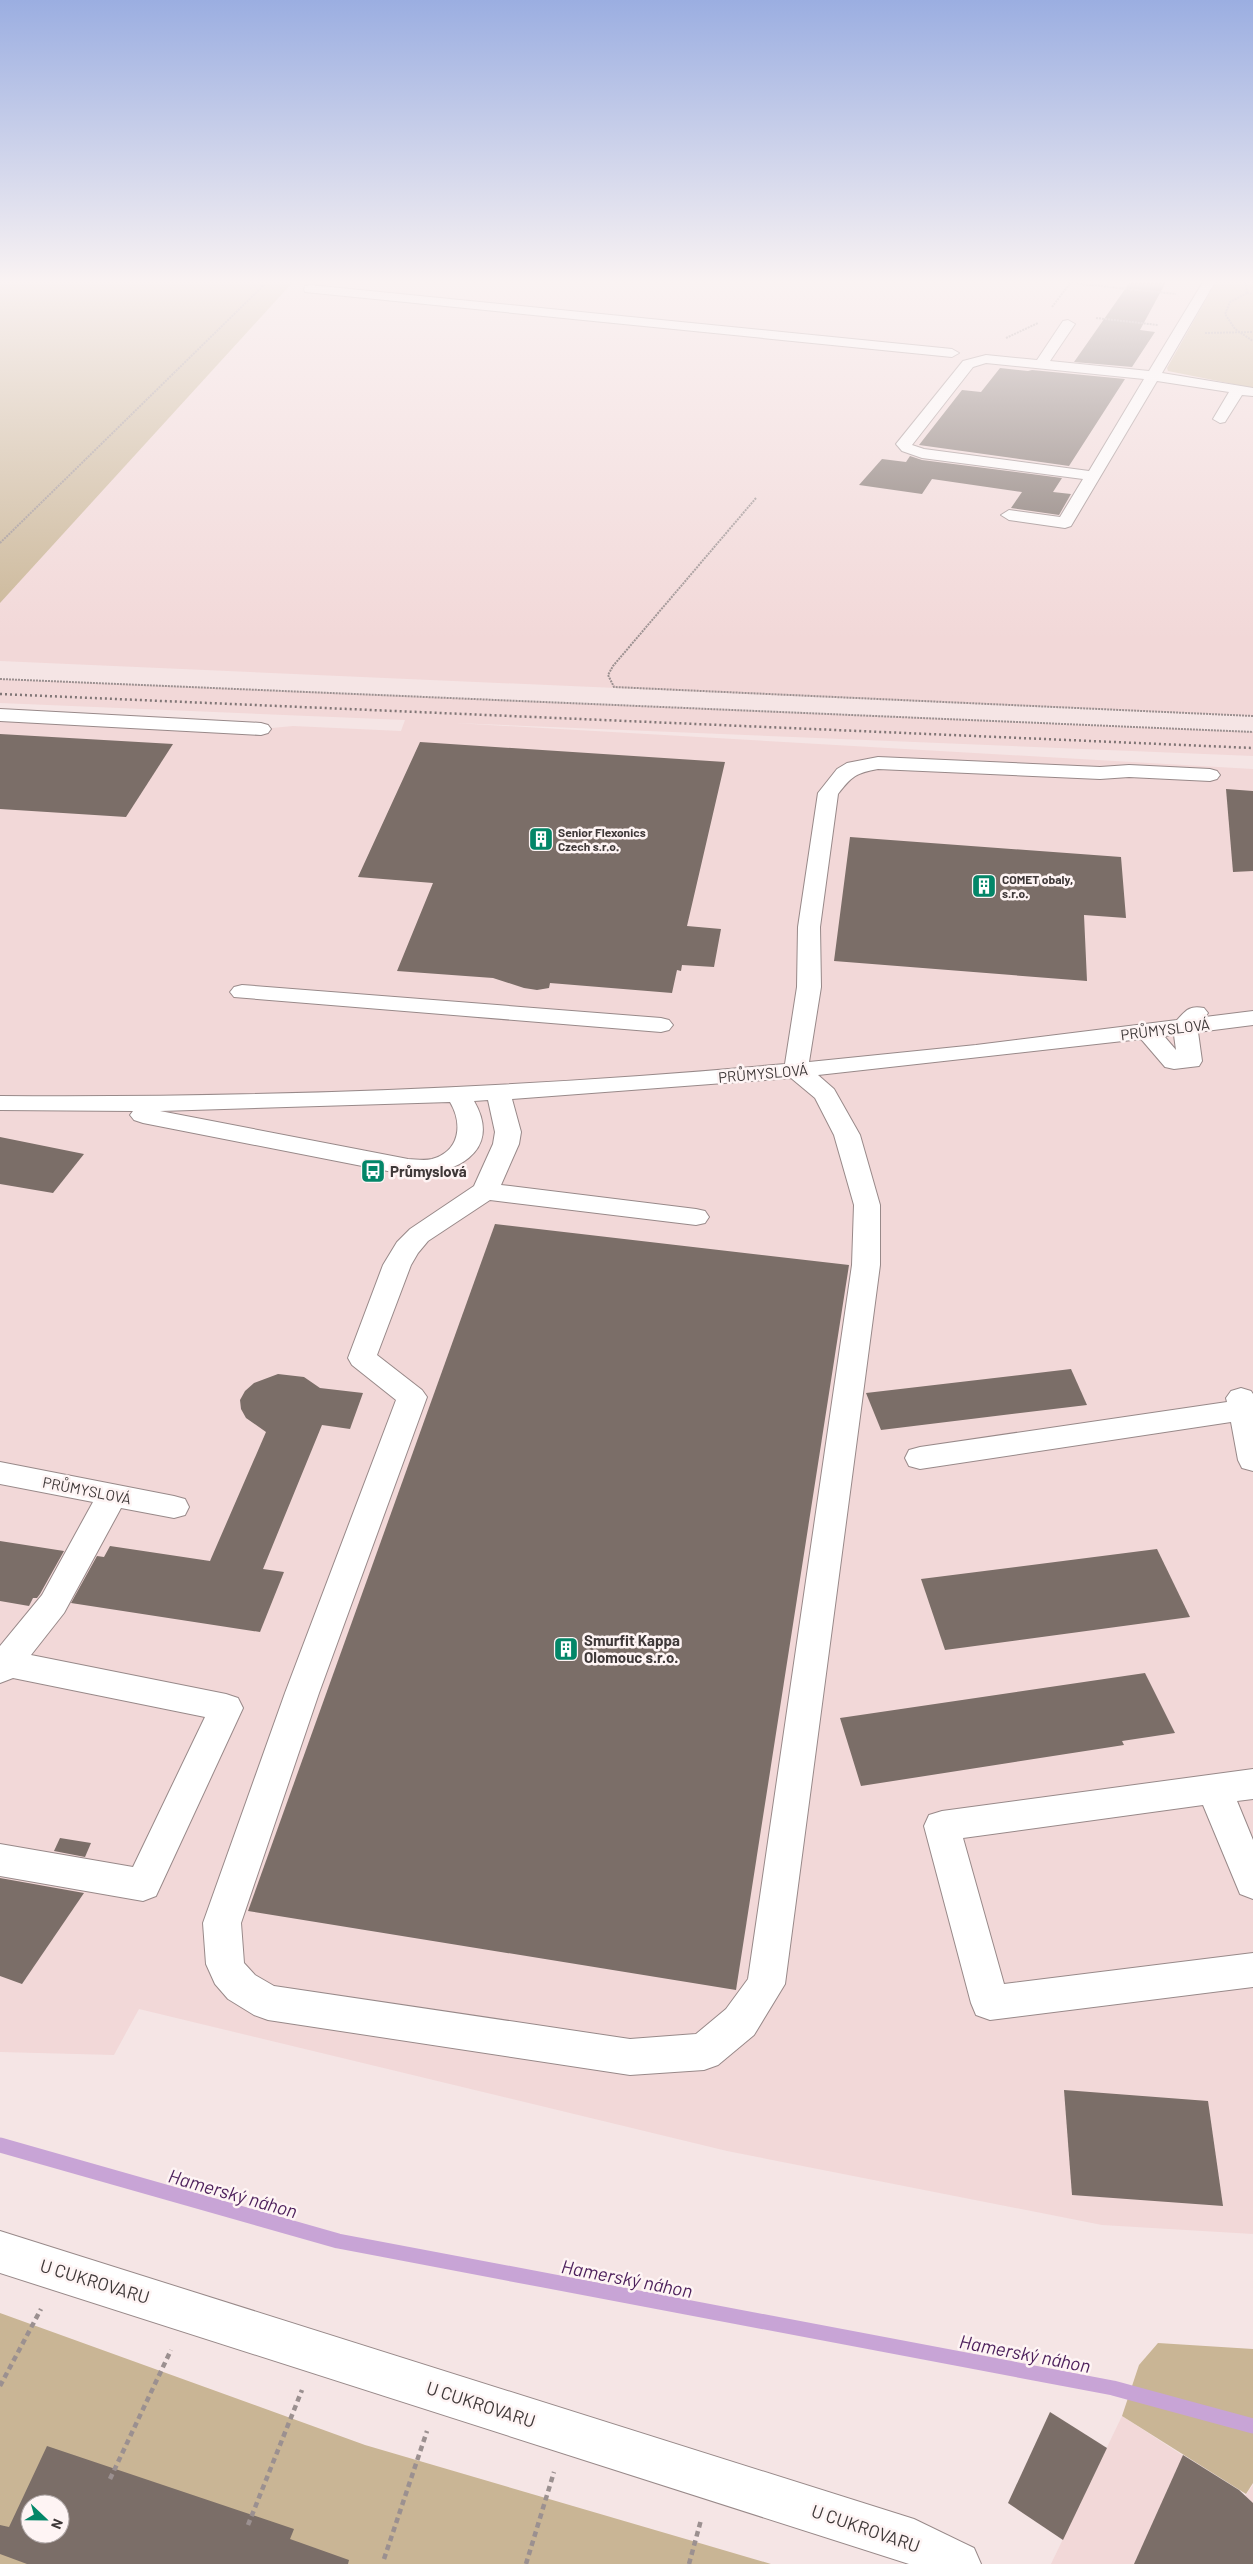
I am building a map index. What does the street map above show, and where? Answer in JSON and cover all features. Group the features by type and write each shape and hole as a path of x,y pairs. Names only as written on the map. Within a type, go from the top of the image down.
{"street":[{"path":"938,402 904,444 907,448 922,454 1094,476"},
{"path":"1010,516 1065,523 1138,402"},
{"path":"1220,419 1231,402"},
{"path":"0,715 260,729"},
{"path":"498,1092 506,1122 506,1144 485,1192 419,1235 407,1248 397,1265 362,1358 412,1397 302,1693 222,1923 223,1963 238,1986 268,2003 630,2057 704,2052 740,2022 766,1984 866,1265 867,1204 847,1135 825,1094 796,1070 809,987 809,927 828,792 844,773 854,767 878,762 1100,773 1129,771 1210,775"},
{"path":"242,992 661,1025"},
{"path":"1147,1031 1174,1062 1190,1061 1185,1026 1193,1015 1208,1007 1253,999"},
{"name":"PRŮMYSLOVÁ","path":"0,1103 276,1101 498,1092 796,1070 1253,1018"},
{"path":"85,1103 400,1166 432,1167 450,1160 466,1146 471,1131 470,1119 458,1094"},
{"path":"485,1192 696,1217"},
{"path":"920,1458 1242,1404 1253,1460"},
{"name":"PRŮMYSLOVÁ","path":"0,1473 174,1507"},
{"path":"0,1860 143,1885 226,1708 3,1666 53,1604 113,1495"},
{"path":"1253,1784 942,1826 990,2003 1253,1970"},
{"path":"1214,1789 1253,1882"},
{"name":"U CUKROVARU","path":"0,2252 59,2269 914,2542 958,2564"}],"path":[{"path":"0,543 145,402"},
{"path":"756,498 613,666 608,675 614,687 1253,716"},
{"path":"0,679 1253,732"},
{"path":"0,2386 41,2309"},
{"path":"110,2479 171,2350"},
{"path":"248,2525 302,2390"},
{"path":"384,2558 426,2430"},
{"path":"526,2564 554,2472"},
{"path":"689,2564 701,2520"}],"shaded area":[{"path":"0,402 184,402 0,603"},
{"path":"173,402 1253,402 1253,716 0,661 0,589"},
{"path":"0,679 1253,732 1253,756 455,723 1253,769 1253,2234 1102,2225 727,2151 139,2009 114,2055 0,2052 0,715 261,729 293,726 401,731 405,720 0,703"},
{"path":"0,2313 365,2445 771,2564 0,2564"},
{"path":"1158,2343 1253,2349 1253,2483 1246,2494 1122,2416 1139,2365"},
{"path":"1122,2416 1245,2496 1253,2485 1253,2564 1051,2564"}],"building":[{"path":"953,402 1110,402 1069,466 919,445"},
{"path":"910,456 922,460 1062,478 1053,492 1071,494 1059,515 1011,508 1022,492 932,479 922,494 859,485 882,459 906,462"},
{"path":"0,734 173,744 126,817 0,809"},
{"name":"Senior Flexonics Czech s.r.o.","path":"420,742 725,762 687,926 721,929 714,967 682,965 681,971 677,970 672,993 550,983 549,988 537,990 493,978 397,971 433,883 358,877"},
{"path":"1226,789 1253,791 1253,871 1233,872"},
{"name":"COMET obaly, s.r.o.","path":"850,837 1121,857 1126,918 1084,915 1087,981 834,961"},
{"path":"0,1137 84,1154 53,1193 0,1184"},
{"name":"Smurfit Kappa Olomouc s.r.o.","path":"495,1224 849,1265 736,1990 248,1911"},
{"path":"1071,1369 1087,1405 881,1430 866,1393"},
{"path":"278,1374 304,1377 320,1388 363,1393 350,1429 322,1425 263,1569 284,1572 260,1632 71,1603 97,1556 104,1557 110,1546 210,1561 266,1432 246,1418 241,1409 240,1400 245,1391 254,1383"},
{"path":"0,1541 64,1551 40,1594 37,1598 33,1598 29,1606 0,1601"},
{"path":"1157,1549 1190,1617 945,1650 921,1579"},
{"path":"1145,1673 1175,1733 1122,1741 1124,1745 861,1786 840,1718"},
{"path":"60,1838 91,1843 85,1857 54,1851"},
{"path":"0,1878 84,1893 22,1984 0,1976"},
{"path":"1064,2090 1208,2101 1223,2206 1072,2195"},
{"path":"1050,2412 1107,2448 1063,2540 1008,2503"},
{"path":"47,2446 294,2529 290,2539 349,2560 348,2564 27,2564 0,2554 0,2525 9,2527 20,2504 20,2544 70,2544 70,2494 24,2494"},
{"path":"1183,2455 1239,2490 1253,2503 1253,2564 1134,2564"}],"waterway":[{"name":"Hamerský náhon","path":"0,2145 338,2241 1113,2388 1253,2426"}],"railway":[{"path":"0,694 1253,748"}],"place":[{"name":"Senior Flexonics Czech s.r.o.","path":"541,839"},
{"name":"COMET obaly, s.r.o.","path":"984,886"},
{"name":"Průmyslová","path":"373,1171"},
{"name":"Smurfit Kappa Olomouc s.r.o.","path":"566,1649"}]}
